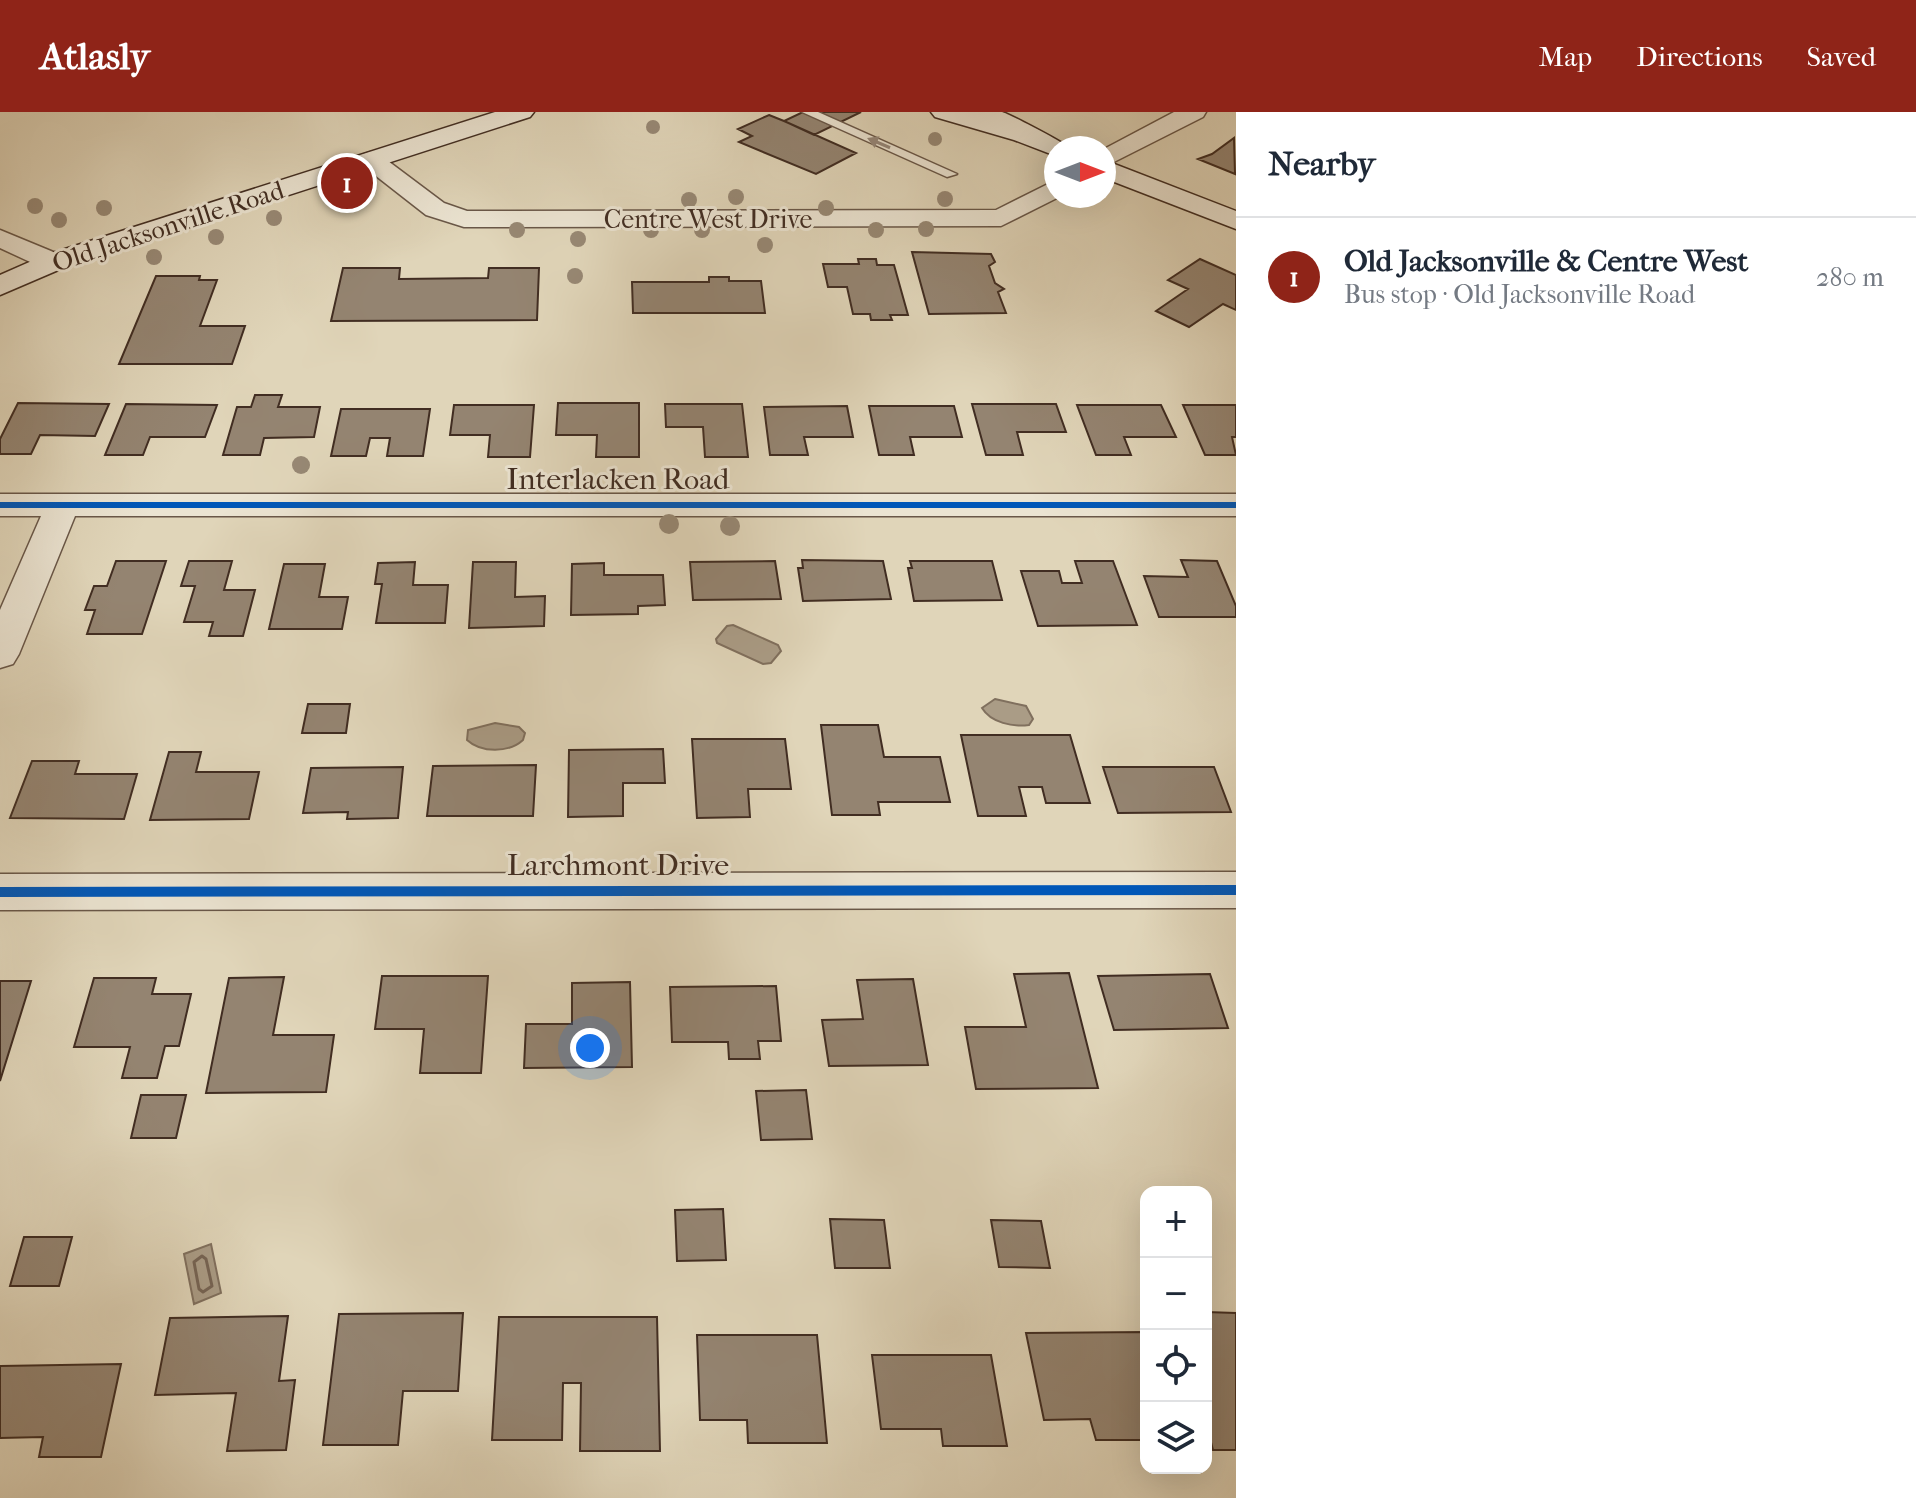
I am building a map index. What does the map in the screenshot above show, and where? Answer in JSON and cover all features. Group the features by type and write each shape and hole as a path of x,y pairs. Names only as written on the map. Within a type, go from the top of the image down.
{"street":[{"name":"Old Jacksonville Road","path":"0,286 53,262 521,112"},
{"path":"944,112 1020,133 1044,143"},
{"path":"986,112 1020,133"},
{"path":"1116,153 1194,112"},
{"name":"Centre West Drive","path":"371,160 435,209 464,219 1001,218 1044,195"},
{"path":"1116,173 1236,221"},
{"path":"0,238 53,262"},
{"name":"Interlacken Road","path":"0,505 1236,505"},
{"path":"0,654 62,506"},
{"name":"Larchmont Drive","path":"0,892 1236,890"}],"lane":[{"path":"808,112 951,174"}],"water":[{"path":"733,625 778,645 781,651 771,663 763,664 717,643 716,639 727,626"},
{"path":"995,699 1026,706 1033,719 1029,725 997,720 982,708"},
{"path":"495,723 519,727 525,733 523,740 495,750 467,740 468,730"},
{"path":"211,1244 221,1293 194,1304 184,1254"}],"building":[{"path":"803,112 861,112 814,135 784,121"},
{"path":"769,115 856,153 816,174 739,142 752,136 738,129"},
{"path":"1234,138 1235,174 1198,159 1212,154"},
{"path":"912,252 991,254 995,262 989,266 995,283 1004,289 998,292 1006,313 929,314"},
{"path":"858,259 876,259 877,265 894,265 908,315 890,315 892,320 871,320 870,314 853,314 847,287 828,287 823,264 859,264"},
{"path":"1200,259 1236,275 1236,310 1223,304 1189,327 1156,311 1188,289 1168,280"},
{"path":"343,268 400,268 399,279 488,278 489,268 539,268 537,320 331,321"},
{"path":"156,276 200,276 199,280 217,280 200,326 245,326 232,364 119,364"},
{"path":"709,277 729,277 729,281 761,281 765,313 633,313 632,282 709,282"},
{"path":"255,395 282,395 278,407 320,407 314,437 264,438 260,455 223,455 237,407 251,407"},
{"path":"18,403 109,404 95,436 40,435 31,454 0,454 0,439"},
{"path":"558,403 639,403 639,457 596,457 597,435 556,435"},
{"path":"126,404 217,405 205,437 150,437 143,455 105,455"},
{"path":"665,404 742,404 748,457 705,457 703,427 666,427"},
{"path":"972,404 1056,404 1066,432 1017,432 1023,455 986,455"},
{"path":"454,405 534,405 530,457 488,457 490,435 450,435"},
{"path":"1077,405 1161,405 1176,437 1124,437 1131,455 1096,455"},
{"path":"1183,405 1236,405 1236,437 1232,437 1236,455 1205,455"},
{"path":"847,406 853,437 804,437 808,455 770,455 764,407"},
{"path":"869,406 954,406 962,437 910,437 914,455 879,455"},
{"path":"341,409 430,409 423,456 387,456 390,438 370,438 366,456 331,456"},
{"path":"802,560 883,561 891,599 803,601 798,568 803,568"},
{"path":"1181,560 1217,561 1236,606 1236,617 1159,617 1144,576 1188,577"},
{"path":"116,561 166,561 142,634 87,634 95,610 85,610 94,586 107,586"},
{"path":"189,561 232,561 224,590 255,590 243,636 209,636 213,622 184,622 195,586 181,586"},
{"path":"775,561 781,599 693,600 690,562"},
{"path":"910,561 992,561 1002,600 914,601 908,568 912,568"},
{"path":"1075,561 1113,561 1137,625 1038,626 1021,571 1059,571 1062,583 1082,583"},
{"path":"415,562 413,585 448,585 445,623 376,623 382,584 375,584 378,563"},
{"path":"473,562 516,562 515,597 545,596 544,626 469,628"},
{"path":"604,563 604,575 663,575 665,605 638,606 638,614 571,615 572,564"},
{"path":"284,564 325,564 319,597 348,597 342,629 269,629"},
{"path":"308,704 350,704 346,733 302,733"},
{"path":"821,725 878,725 884,757 940,757 950,802 878,802 880,815 832,815"},
{"path":"961,735 1070,735 1090,803 1046,803 1042,787 1019,787 1026,816 978,816"},
{"path":"692,739 785,739 791,789 748,789 750,817 697,818"},
{"path":"663,749 665,783 623,783 623,816 568,817 569,750"},
{"path":"169,752 201,752 196,772 259,772 249,819 150,820"},
{"path":"32,761 79,761 75,774 137,774 124,819 10,818"},
{"path":"536,765 533,816 427,816 433,766"},
{"path":"403,767 398,818 347,819 348,812 303,813 311,768"},
{"path":"1103,767 1214,767 1231,812 1118,813"},
{"path":"1069,973 1098,1088 976,1089 965,1027 1026,1027 1014,974"},
{"path":"1210,974 1228,1028 1114,1030 1098,976"},
{"path":"382,976 488,976 481,1073 420,1073 424,1029 375,1029"},
{"path":"284,977 273,1035 334,1035 326,1092 206,1093 229,978"},
{"path":"94,978 156,978 152,994 191,994 179,1046 165,1046 157,1078 122,1078 130,1047 74,1047"},
{"path":"913,979 928,1065 829,1066 822,1020 863,1019 857,980"},
{"path":"0,981 31,981 0,1081"},
{"path":"630,982 632,1067 524,1068 526,1024 572,1024 572,983"},
{"path":"776,986 781,1041 758,1041 760,1059 729,1059 728,1042 672,1042 670,987"},
{"path":"806,1090 812,1139 761,1140 756,1091"},
{"path":"141,1095 186,1095 176,1138 131,1138"},
{"path":"723,1209 726,1260 677,1261 675,1210"},
{"path":"830,1219 884,1220 890,1268 835,1268"},
{"path":"991,1220 1041,1221 1050,1268 999,1267"},
{"path":"24,1237 72,1237 59,1286 10,1286"},
{"path":"1212,1312 1236,1313 1236,1450 1213,1450"},
{"path":"463,1313 458,1391 403,1391 398,1445 323,1445 339,1314"},
{"path":"288,1316 279,1381 295,1380 286,1450 227,1451 236,1393 155,1395 170,1318"},
{"path":"499,1317 657,1317 660,1451 580,1451 581,1383 563,1383 562,1440 492,1440"},
{"path":"1140,1332 1140,1440 1096,1440 1090,1419 1044,1420 1026,1333"},
{"path":"697,1335 817,1335 827,1443 748,1443 747,1420 700,1420"},
{"path":"872,1355 991,1355 1007,1446 943,1446 941,1429 881,1429"},
{"path":"121,1364 101,1457 39,1457 43,1437 0,1438 0,1366"}],"cycle path":[{"path":"0,505 1236,505"},
{"path":"0,892 1236,890"}],"place":[{"name":"Old Jacksonville & Centre West","path":"347,183"}]}
